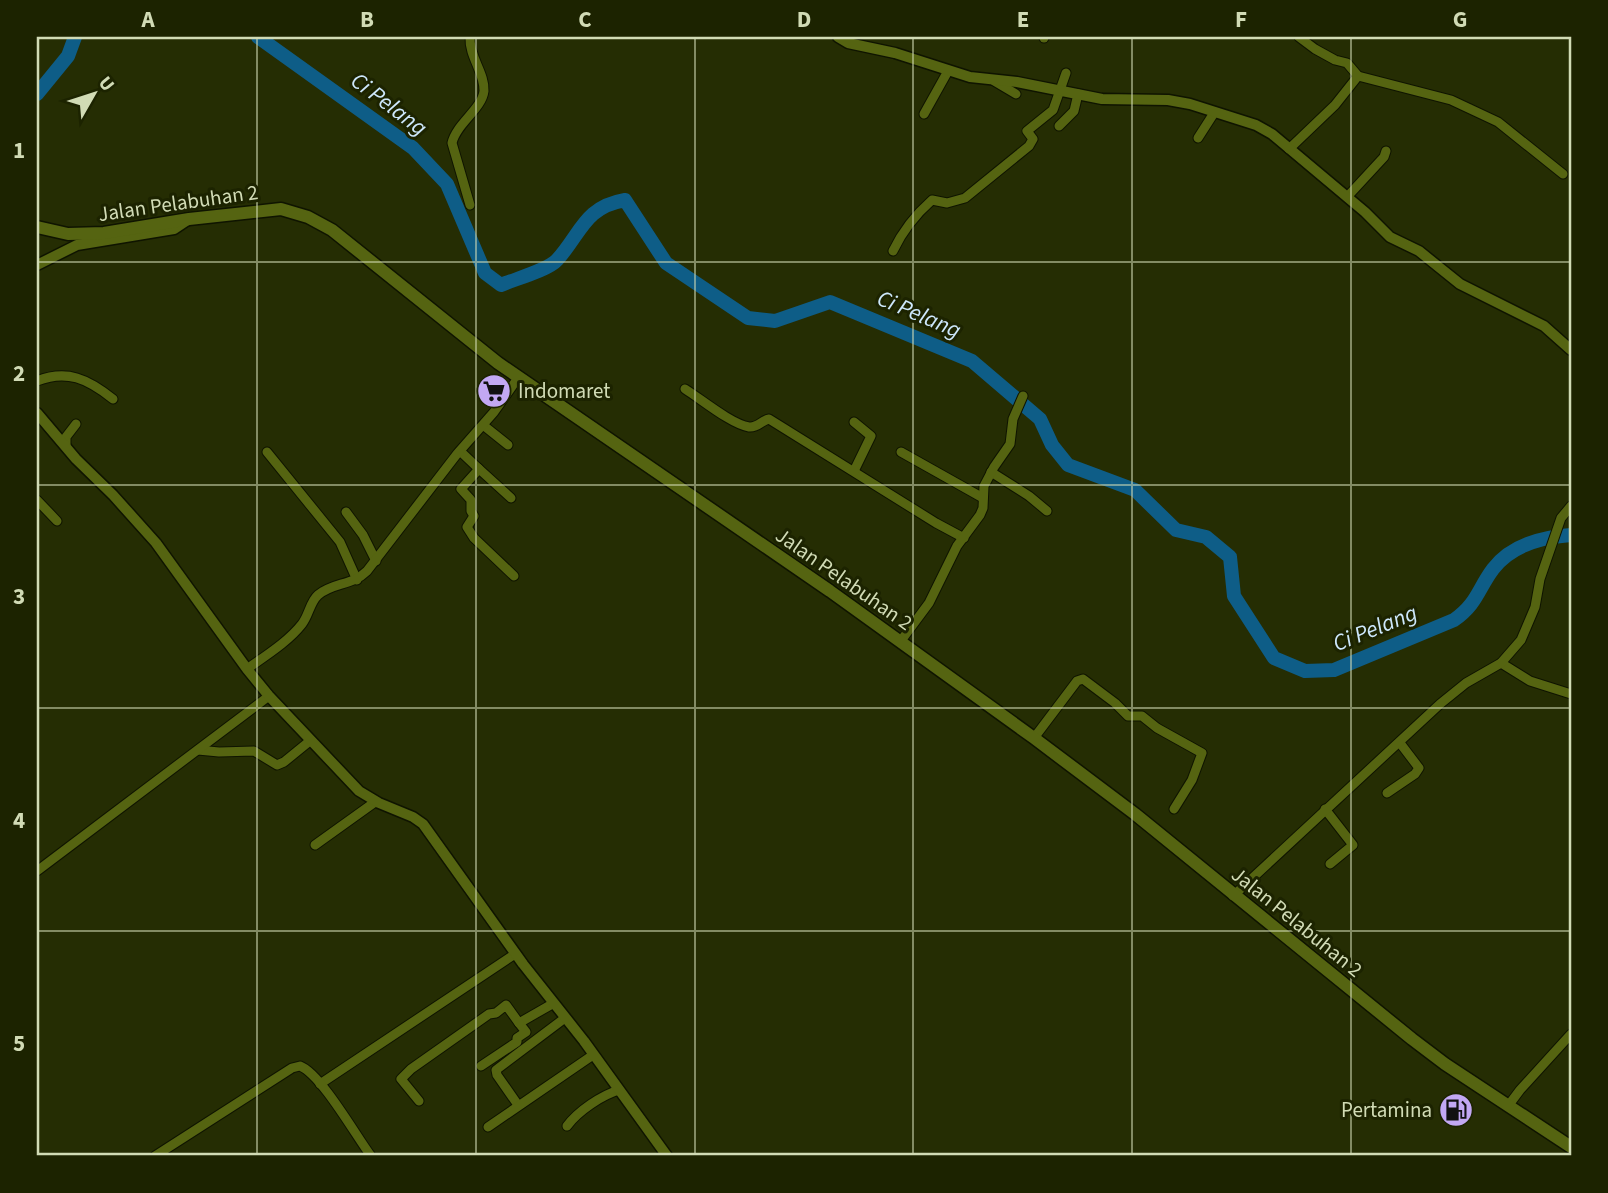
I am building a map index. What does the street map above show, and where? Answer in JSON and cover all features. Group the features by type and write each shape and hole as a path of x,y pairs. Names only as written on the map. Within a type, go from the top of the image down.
{"main road":[{"name":"Jalan Pelabuhan 2","path":"37,227 56,232 94,234 189,219 281,209 316,220 518,378 814,580 1034,738 1135,814 1412,1039 1571,1147"}],"street":[{"path":"470,37 471,52 482,78 483,94 452,143 470,205"},
{"path":"838,37 852,44 895,53 970,77 1112,100 1173,101 1260,127 1347,197 1390,237 1419,251 1448,277 1540,323 1571,350"},
{"path":"1299,37 1325,54 1347,63 1357,76 1451,100 1498,122 1563,174"},
{"path":"924,114 948,71"},
{"path":"893,251 901,233 915,215 932,200 947,203 965,198 1030,146 1033,139 1027,131 1053,110 1066,73"},
{"path":"1289,149 1327,113 1357,76"},
{"path":"992,80 1016,94"},
{"path":"1059,126 1074,111 1077,94"},
{"path":"1198,138 1214,113"},
{"path":"1347,197 1384,157 1386,151"},
{"path":"37,265 77,245 174,229 189,219"},
{"path":"37,381 66,374 92,384 113,398"},
{"path":"247,669 295,632 320,594 357,580 376,561 518,378"},
{"path":"685,389 723,414 749,426 769,419 964,538"},
{"path":"900,642 934,595 954,551 982,511 984,486 1010,444 1017,406 1023,396"},
{"path":"37,413 65,447 156,543 269,696 359,791 375,802 413,817 422,824 515,954 667,1156"},
{"path":"854,422 871,436 854,471"},
{"path":"65,447 66,437 76,424"},
{"path":"483,425 508,445"},
{"path":"460,451 511,498"},
{"path":"267,452 340,542 357,580"},
{"path":"901,452 982,498"},
{"path":"478,468 461,489 471,500 474,516 467,527 474,538 513,576"},
{"path":"991,472 1047,511"},
{"path":"37,500 57,521"},
{"path":"1233,896 1457,689 1501,663 1516,648 1535,607 1540,579 1561,518 1571,506"},
{"path":"346,512 363,534 376,561"},
{"path":"1501,663 1530,681 1571,694"},
{"path":"1034,738 1071,688 1083,679 1128,716 1142,716 1157,728 1202,753 1192,780 1174,809"},
{"path":"37,871 269,696"},
{"path":"198,750 254,751 277,765 311,740"},
{"path":"1387,793 1415,774 1419,768 1400,743"},
{"path":"315,845 375,802"},
{"path":"1325,809 1353,845 1330,864"},
{"path":"320,1084 515,954"},
{"path":"519,1023 554,1003"},
{"path":"419,1101 401,1079 411,1069 489,1014 496,1013 506,1005 526,1032 517,1038 517,1042 481,1066"},
{"path":"518,1105 496,1070 565,1018"},
{"path":"1508,1106 1571,1034"},
{"path":"488,1127 593,1055"},
{"path":"155,1156 296,1066 308,1070 320,1084 371,1156"},
{"path":"567,1126 574,1117 619,1090"}],"waterway":[{"name":"Ci Pelang","path":"37,94 68,56 75,37"},
{"name":"Ci Pelang","path":"258,37 413,148 447,184 485,273 501,285 553,264 592,215 600,209 625,200 666,263 748,318 775,321 830,302 972,361 1040,419 1052,445 1068,465 1135,490 1176,530 1206,537 1230,557 1234,596 1274,658 1305,671 1334,670 1454,620 1468,608 1493,569 1509,554 1539,540 1571,535"}],"place":[{"name":"Indomaret","path":"494,391"},
{"name":"Pertamina","path":"1456,1110"}]}
